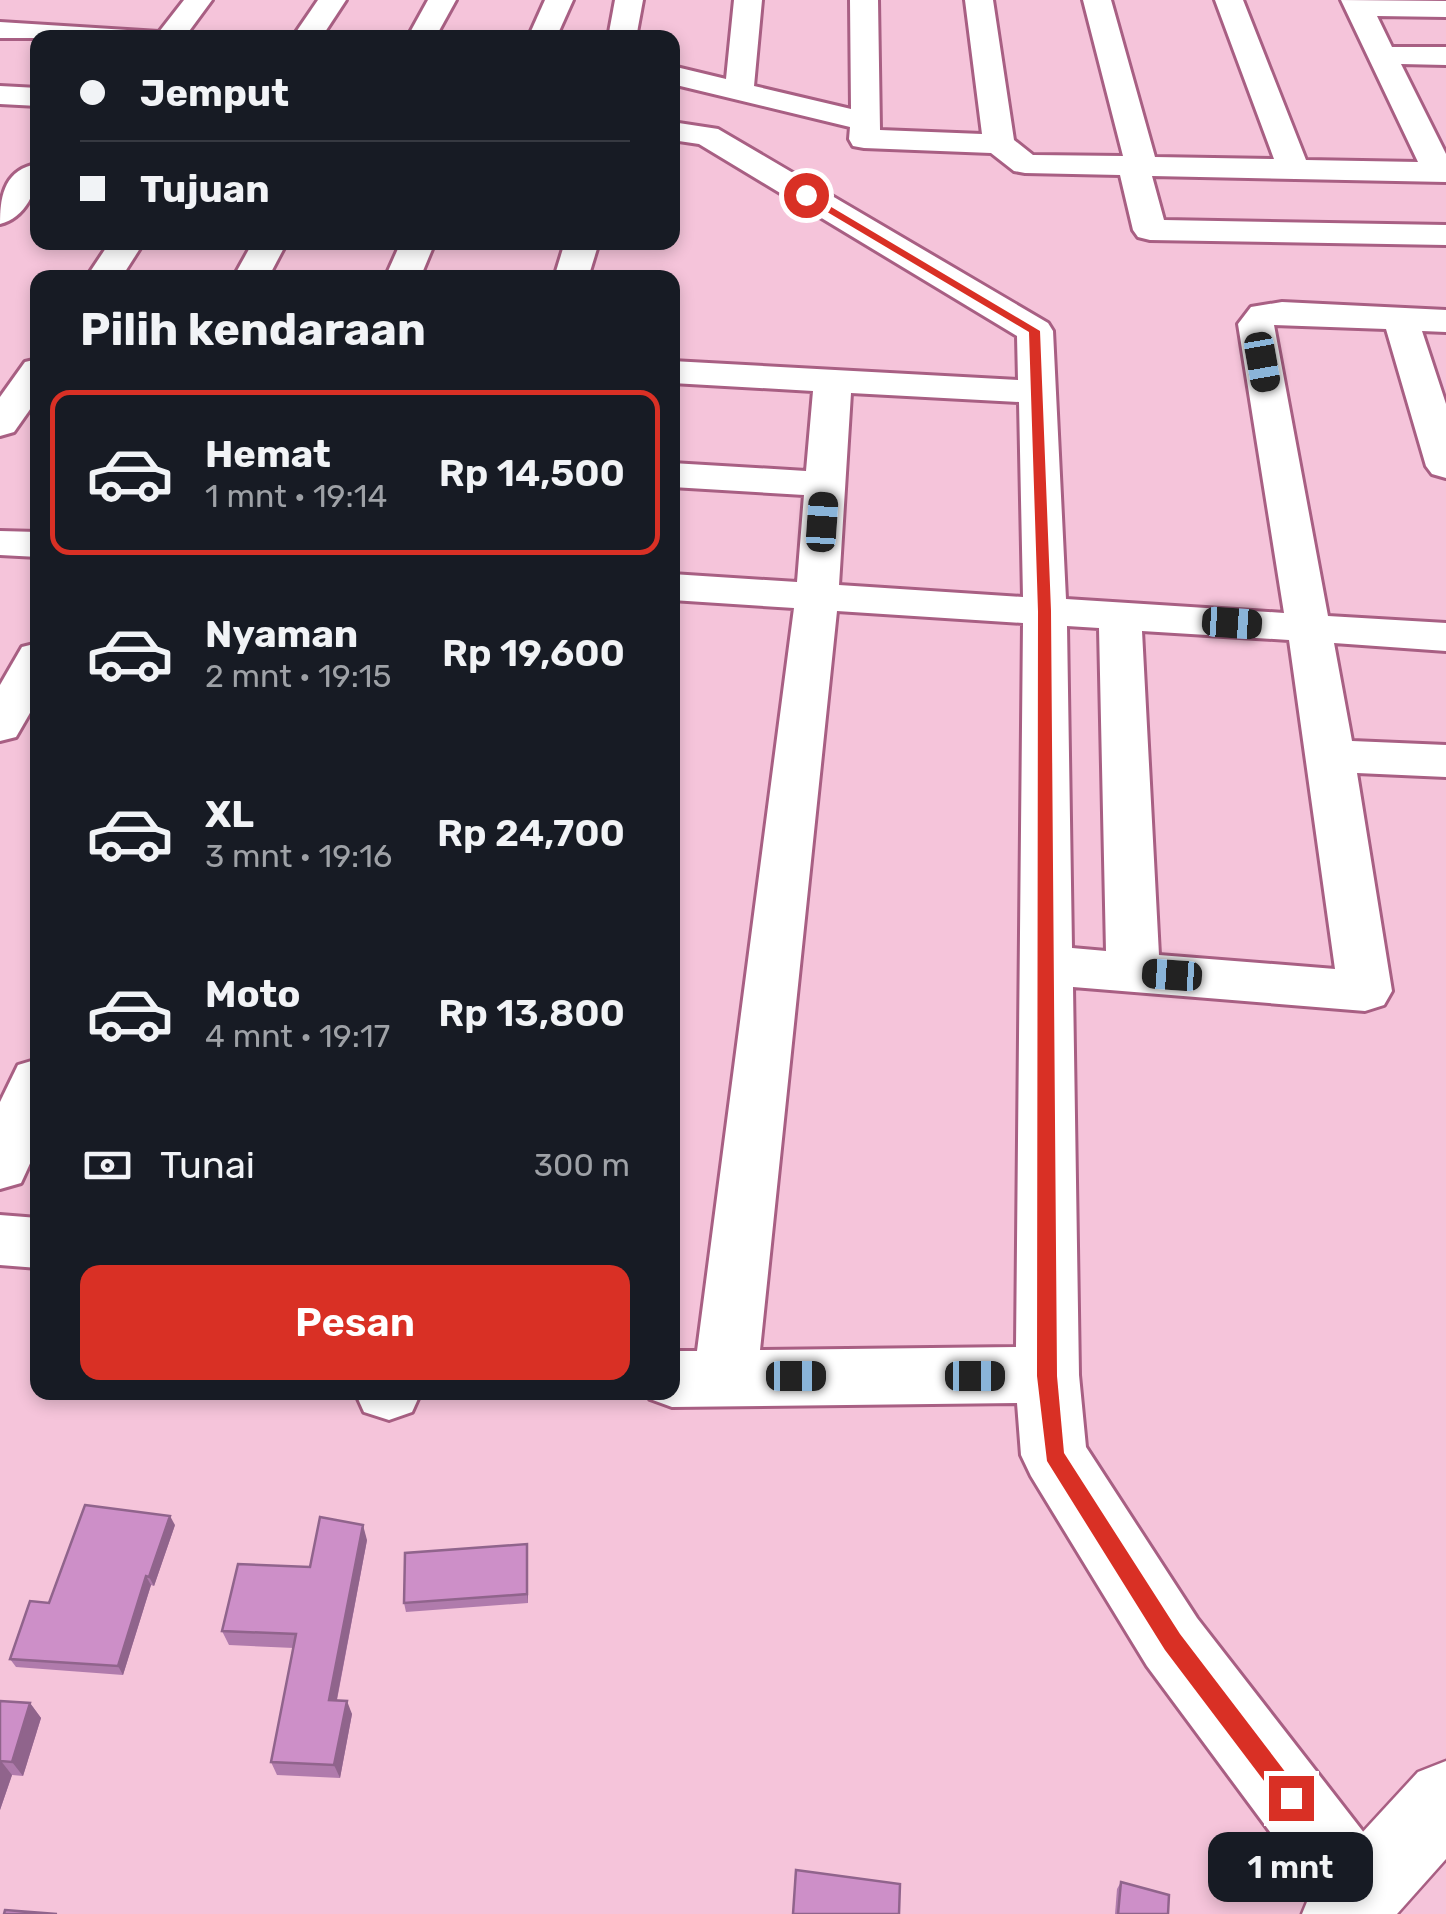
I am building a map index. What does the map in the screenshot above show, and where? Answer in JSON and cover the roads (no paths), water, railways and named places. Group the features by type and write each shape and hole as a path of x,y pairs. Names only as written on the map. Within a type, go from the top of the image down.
{"street":[{"path":"175,30 198,0"},
{"path":"311,30 332,0"},
{"path":"425,30 442,0"},
{"path":"545,30 558,0"},
{"path":"623,30 629,0"},
{"path":"739,92 748,0"},
{"path":"864,0 864,139 998,144 1025,164 1443,172"},
{"path":"979,0 998,144"},
{"path":"1096,0 1150,230 1446,236"},
{"path":"1230,0 1292,167"},
{"path":"1443,172 1356,4 1446,8"},
{"path":"0,30 30,32"},
{"path":"1382,55 1446,56"},
{"path":"680,78 866,122"},
{"path":"0,95 30,97"},
{"path":"1408,107 1446,107"},
{"path":"680,131 707,136 1035,331 1045,611 1047,1376 1054,1455 1172,1642 1352,1903 1446,1800"},
{"path":"0,214 23,175"},
{"path":"1044,965 1365,991 1331,756 1256,324 1264,315 1282,312 1446,321"},
{"path":"1401,320 1446,466"},
{"path":"680,372 1040,392"},
{"path":"0,424 30,381"},
{"path":"833,382 817,596 699,1378 1047,1376"},
{"path":"680,475 825,484"},
{"path":"0,543 30,545"},
{"path":"680,587 1446,637"},
{"path":"1120,616 1133,972"},
{"path":"0,726 30,672"},
{"path":"1331,756 1446,761"},
{"path":"0,1166 30,1098"},
{"path":"0,1240 30,1242"}]}
